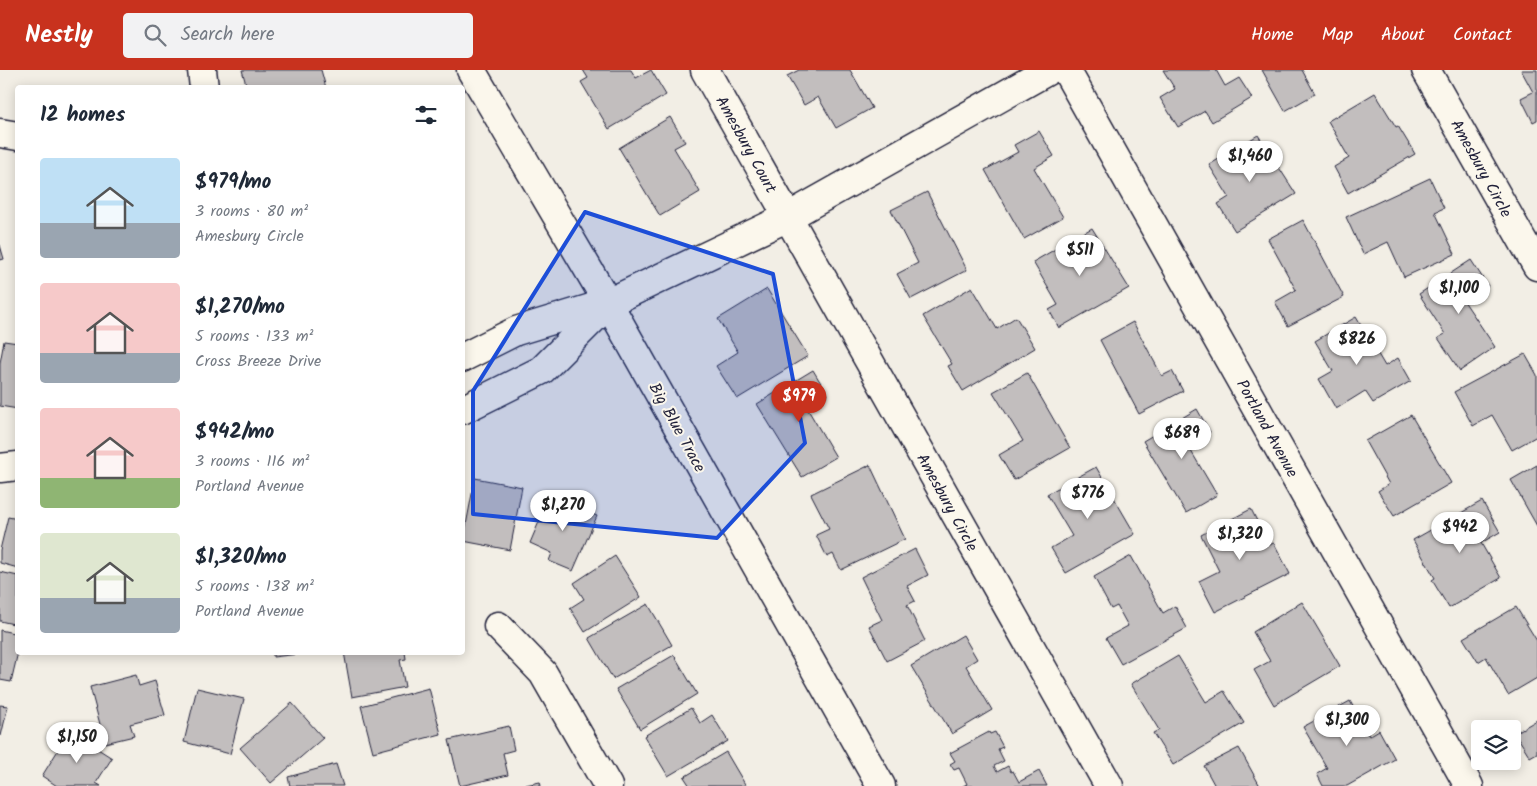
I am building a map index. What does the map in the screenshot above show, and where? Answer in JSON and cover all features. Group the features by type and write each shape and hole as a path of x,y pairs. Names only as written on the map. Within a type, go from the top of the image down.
{"street":[{"path":"202,70 204,85"},
{"name":"Big Blue Trace","path":"470,70 608,304 881,786"},
{"name":"Amesbury Court","path":"705,70 788,217"},
{"path":"465,356 516,331 608,304 788,217 1049,70"},
{"name":"Portland Avenue","path":"1066,70 1469,786"},
{"name":"Amesbury Circle","path":"1426,70 1537,266"},
{"path":"0,133 15,136"},
{"name":"Amesbury Circle","path":"788,217 1109,786"},
{"path":"465,408 542,370 608,304"},
{"path":"0,468 15,466"},
{"path":"498,626 544,673 608,786"}],"highlighted area":[{"path":"585,212 773,274 805,443 717,538 473,514 473,391"}],"building":[{"path":"242,70 321,70 325,85 246,85"},
{"path":"583,70 631,70 636,78 651,70 666,95 609,129 581,82 588,78"},
{"path":"799,70 850,70 872,108 836,128 818,97 804,105 787,76"},
{"path":"1163,70 1216,70 1225,86 1239,78 1252,98 1212,122 1205,111 1178,127 1160,98 1175,89"},
{"path":"1262,70 1302,70 1315,94 1285,111"},
{"path":"1521,70 1537,70 1537,120 1533,122 1521,98 1533,92"},
{"path":"1375,93 1415,154 1348,193 1334,167 1349,158 1328,121"},
{"path":"670,117 685,142 674,148 700,192 660,216 619,148"},
{"path":"1039,131 1054,156 1034,168 1063,217 1024,239 985,170 1018,152 1014,145"},
{"path":"1258,135 1296,194 1235,231 1218,204 1229,197 1209,165"},
{"path":"1430,178 1444,208 1435,212 1455,254 1404,277 1388,242 1363,254 1346,217"},
{"path":"927,192 967,270 911,299 897,274 918,263 891,210"},
{"path":"1303,220 1344,297 1288,326 1275,302 1296,290 1268,239"},
{"path":"1092,228 1129,288 1059,328 1049,310 1058,305 1033,262"},
{"path":"0,245 4,259 0,260"},
{"path":"1471,260 1488,286 1464,301 1495,347 1460,371 1438,338 1445,334 1419,294"},
{"path":"972,287 997,329 1016,317 1035,348 963,391 948,366 952,364 923,316"},
{"path":"767,289 808,356 737,399 716,366 738,352 718,319"},
{"path":"1356,317 1385,366 1398,358 1411,381 1373,403 1365,391 1336,409 1319,379 1333,371 1315,341"},
{"path":"1133,322 1162,376 1172,371 1183,391 1139,414 1100,340"},
{"path":"4,341 15,343 15,408 0,406 0,363"},
{"path":"1525,354 1537,375 1537,436 1512,450 1492,415 1473,426 1454,392"},
{"path":"813,370 828,395 807,408 836,457 802,477 757,404"},
{"path":"1027,373 1070,448 1014,480 999,455 1023,441 993,392"},
{"path":"1197,409 1210,432 1188,446 1217,495 1186,513 1143,441"},
{"path":"1411,415 1451,483 1394,516 1378,491 1389,484 1365,441"},
{"path":"870,465 905,539 841,570 833,554 827,557 816,535 829,529 811,494"},
{"path":"1537,465 1537,526 1511,480"},
{"path":"1096,467 1135,534 1066,573 1051,548 1072,536 1047,494"},
{"path":"475,478 522,487 510,550 465,541 465,530"},
{"path":"550,496 597,516 573,571 549,561 552,553 530,543"},
{"path":"1482,501 1500,532 1481,543 1501,578 1449,608 1432,580 1435,578 1413,540"},
{"path":"1251,509 1269,545 1274,543 1290,574 1215,612 1199,581 1219,571 1201,535"},
{"path":"8,517 15,518 15,567 0,563 0,550"},
{"path":"915,549 928,575 907,586 915,601 907,605 925,641 887,661 869,626 882,620 861,577"},
{"path":"615,556 641,597 585,632 570,608 584,599 574,583"},
{"path":"1131,556 1163,613 1175,606 1187,628 1121,664 1106,638 1128,626 1117,606 1111,609 1094,577"},
{"path":"0,572 15,575 15,624 0,621"},
{"path":"1302,602 1340,666 1274,705 1254,670 1270,661 1253,632"},
{"path":"648,604 672,645 613,679 589,638"},
{"path":"1516,607 1537,641 1537,678 1508,695 1486,657 1478,662 1463,638"},
{"path":"0,630 15,633 15,655 17,655 11,682 0,680"},
{"path":"963,635 977,659 966,666 992,710 952,734 911,666"},
{"path":"273,655 290,655 273,657"},
{"path":"345,655 405,655 406,659 400,660 405,687 352,697"},
{"path":"674,655 697,694 640,729 616,689"},
{"path":"1178,656 1206,702 1224,691 1244,723 1173,765 1153,733 1159,730 1131,684"},
{"path":"136,675 139,686 155,681 165,715 130,724 134,736 105,743 90,687"},
{"path":"197,688 244,699 230,754 184,742"},
{"path":"429,688 441,734 373,752 361,706"},
{"path":"1350,701 1369,736 1379,730 1395,759 1347,786 1323,786 1317,774 1327,768 1303,727"},
{"path":"292,703 323,738 271,783 240,748"},
{"path":"0,705 8,706 1,736 0,736"},
{"path":"691,708 700,723 712,715 728,741 668,776 644,736"},
{"path":"1537,720 1537,753 1530,757 1521,743 1521,729"},
{"path":"509,726 514,750 503,753 508,775 460,786 449,740"},
{"path":"70,731 112,758 96,783 101,786 57,786 42,776"},
{"path":"989,732 990,734 995,732 1003,747 998,749 1004,761 994,766 997,772 1008,766 1019,782 1039,771 1047,786 963,786 967,784 959,768 954,770 950,764 955,761 950,753"},
{"path":"1239,748 1260,786 1215,786 1204,766"},
{"path":"726,752 746,786 690,786 684,777"},
{"path":"336,764 343,786 290,786 288,777"},
{"path":"540,782 541,786 520,786"}]}
